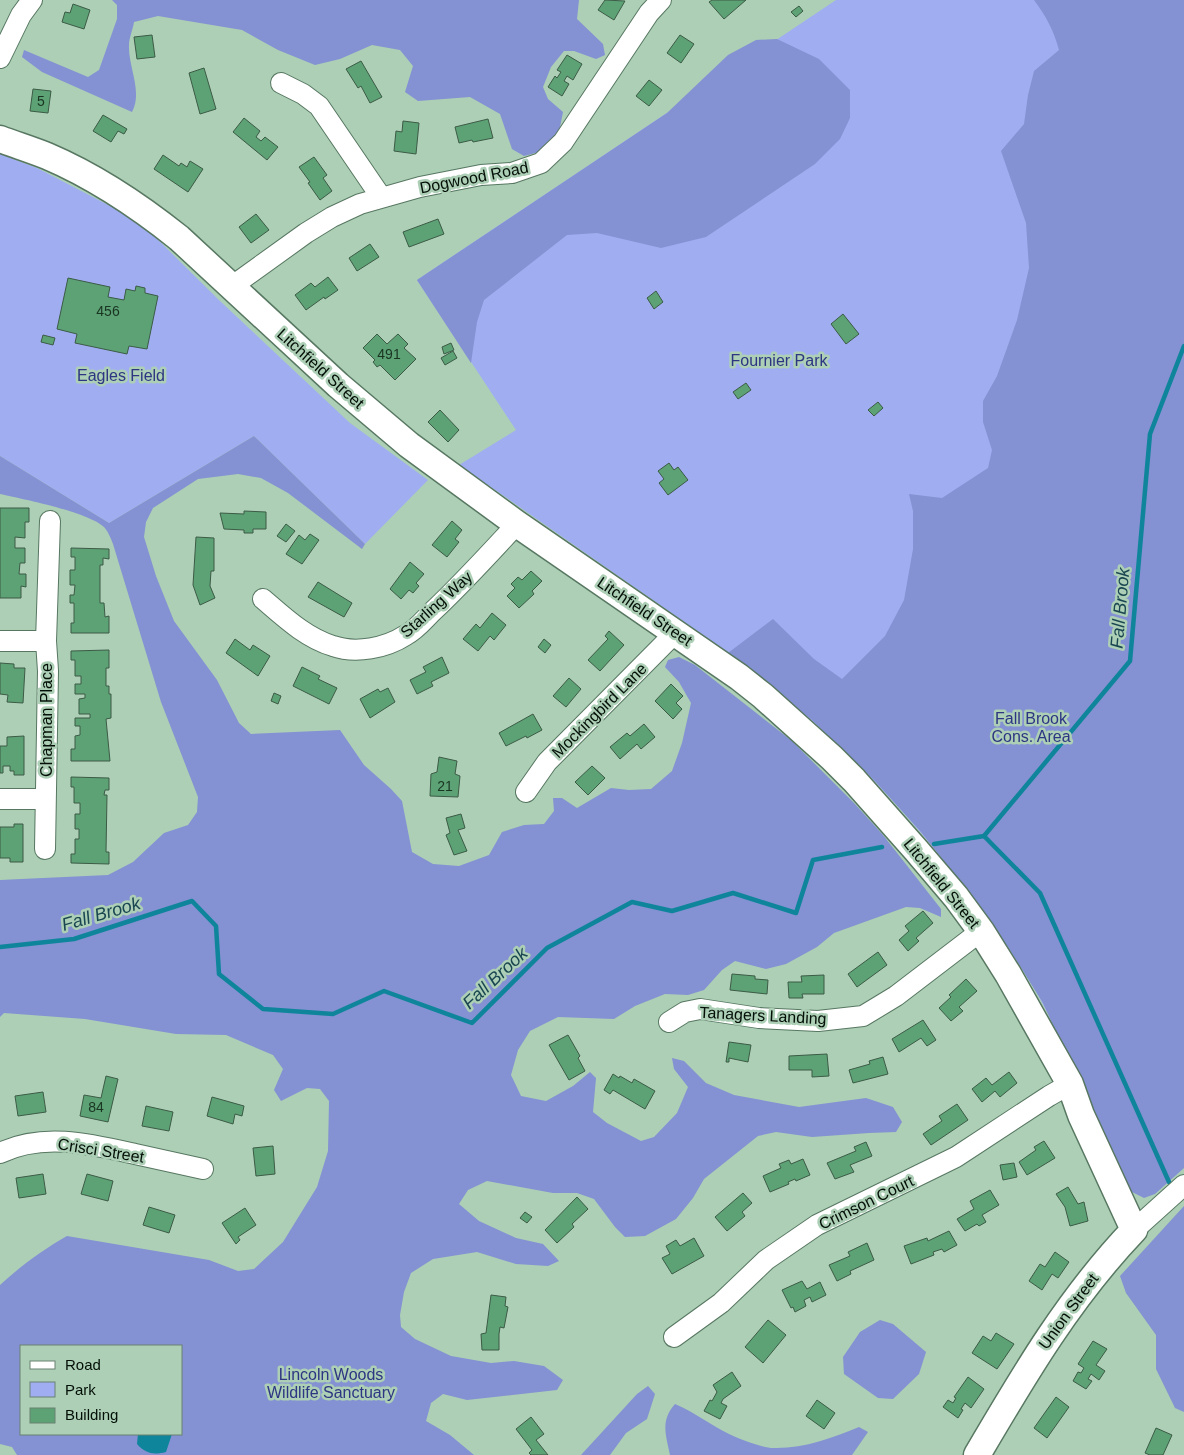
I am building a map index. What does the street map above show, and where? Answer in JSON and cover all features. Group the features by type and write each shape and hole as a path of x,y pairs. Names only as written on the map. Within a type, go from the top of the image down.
{"main road":[{"name":"Litchfield Street","path":"0,139 63,164 155,218 338,385 409,445 517,524 676,632 757,691 832,758 916,850 956,897 981,931 1008,974 1070,1084 1134,1230"},
{"name":"Union Street","path":"977,1455 1034,1358 1088,1282 1134,1230"}],"street":[{"path":"0,58 21,15 32,0"},
{"name":"Dogwood Road","path":"231,287 326,221 360,204 420,187 481,175 512,173 541,163 563,142 649,13 661,0"},
{"path":"281,83 303,94 319,106 381,197"},
{"name":"Chapman Place","path":"45,849 48,671 46,641 50,521"},
{"name":"Starling Way","path":"263,600 291,623 311,636 333,646 357,650 381,647 407,635 448,597 517,524"},
{"name":"Mockingbird Lane","path":"526,792 546,762 676,632"},
{"name":"Chapman Place","path":"0,641 46,641"},
{"name":"Chapman Place","path":"0,799 45,799"},
{"name":"Tanagers Landing","path":"669,1022 685,1012 700,1009 759,1018 818,1021 863,1016 896,996 981,931"},
{"name":"Crimson Court","path":"674,1337 721,1303 766,1260 817,1225 956,1157 1070,1084"},
{"name":"Crisci Street","path":"0,1153 38,1141 69,1141 203,1169"},
{"name":"Union Street","path":"1134,1230 1184,1185"}],"green space":[{"path":"112,0 579,0 577,19 603,44 605,55 596,59 574,51 564,51 551,67 543,87 548,99 563,112 559,132 543,151 524,156 512,149 500,114 470,97 418,101 405,92 413,66 400,50 372,45 340,59 315,65 278,50 242,30 158,16 134,22 129,45 136,87 135,104 132,112 42,72 22,57 24,50 88,77 99,70 117,19 117,5"},
{"name":"Fournier Park","path":"836,0 1184,0 1047,1012 1010,951 967,890 926,838 882,789 836,743 793,704 733,657 459,465 516,430 417,280"},
{"name":"Fall Brook Cons. Area","path":"1034,0 1184,0 1184,1168 1155,1194 1144,1198 1132,1192 1121,1177 1043,1003 1008,947 969,893 921,832 874,780 812,720 728,653 773,619 814,659 842,679 885,636 904,600 913,549 913,511 909,494 942,498 988,468 992,450 983,422 983,401 997,376 1017,320 1029,268 1026,223 1001,151 1024,124 1034,71 1059,50 1049,24"},
{"path":"777,39 819,59 850,90 850,118 840,139 815,164 706,237 661,248 597,233 567,235 484,300 477,322 471,363 417,280 667,113 728,55 756,40"},
{"name":"Eagles Field","path":"0,154 37,168 139,221 220,301 350,423 428,480 365,544 254,436 109,523 0,456"},
{"name":"Lincoln Woods Wildlife Sanctuary","path":"254,436 365,544 362,549 288,493 261,478 238,474 198,479 153,508 146,522 144,537 156,576 174,621 217,680 239,723 251,734 340,730 364,765 402,801 412,852 433,864 459,866 489,855 502,832 524,825 544,824 554,811 553,798 562,798 577,808 611,788 629,790 651,789 672,771 682,743 691,703 679,682 665,667 668,660 679,657 695,665 792,741 854,803 883,835 941,909 941,917 920,908 906,907 834,933 817,947 786,964 766,969 735,961 722,970 704,990 688,995 665,994 635,1006 614,1019 558,1017 530,1031 518,1050 511,1075 521,1096 546,1101 573,1086 590,1072 596,1078 593,1112 607,1123 641,1141 654,1137 677,1113 688,1087 674,1069 672,1058 684,1061 706,1083 734,1095 799,1107 866,1098 893,1107 902,1122 896,1132 812,1137 776,1132 758,1136 704,1179 693,1198 676,1219 645,1236 625,1237 594,1199 577,1193 553,1193 487,1181 468,1190 459,1204 479,1221 516,1238 543,1244 559,1261 548,1266 516,1264 477,1252 433,1259 411,1273 404,1292 400,1315 401,1327 415,1339 451,1356 491,1363 514,1361 544,1366 563,1380 557,1390 467,1400 443,1394 431,1403 426,1421 450,1435 474,1455 17,1455 12,1447 0,1444 0,1285 32,1259 67,1236 209,1260 238,1271 254,1269 283,1242 317,1187 328,1151 329,1101 320,1089 307,1088 281,1101 274,1090 283,1069 273,1055 226,1035 176,1034 85,1019 4,1013 0,1017 0,880 108,875 133,862 164,833 188,825 197,812 198,797 161,702 108,533 96,521 84,516 0,494 0,456 109,523"},
{"path":"1184,1206 1184,1412 1175,1408 1156,1369 1156,1335 1126,1293 1120,1276"},
{"path":"880,1320 893,1324 926,1352 919,1374 893,1399 878,1398 844,1374 843,1357 860,1332"},
{"path":"648,1386 655,1394 647,1419 626,1433 610,1455 581,1455 637,1394"},
{"path":"675,1404 733,1436 769,1448 806,1445 859,1427 868,1432 852,1455 670,1455 665,1428 667,1416"}],"shaded area":[{"path":"138,1435 172,1435 166,1452 147,1452 137,1444"}],"building":[{"path":"605,0 625,1 614,20 598,10"},
{"path":"712,0 746,0 724,19 709,2"},
{"path":"73,4 90,10 84,29 62,22 65,12 70,13"},
{"path":"799,6 803,11 796,17 791,12"},
{"path":"152,35 155,57 137,59 134,37"},
{"path":"680,35 694,44 681,63 667,53"},
{"path":"567,55 582,64 573,80 567,76 564,81 569,84 562,96 548,87 555,76 557,78 561,72 557,70"},
{"path":"361,61 382,97 370,103 361,86 358,88 346,69"},
{"path":"204,68 216,109 200,114 189,73"},
{"path":"649,80 662,90 649,106 636,96"},
{"path":"33,89 51,91 48,113 30,111"},
{"path":"103,115 127,129 124,134 118,131 111,142 93,131"},
{"path":"244,118 260,131 256,137 261,141 265,137 278,147 267,160 233,132"},
{"path":"488,119 493,138 459,143 455,127"},
{"path":"403,121 419,123 416,154 394,151 396,131 402,132"},
{"path":"163,155 179,166 181,163 187,167 190,161 203,169 188,192 154,169"},
{"path":"314,157 327,175 323,178 332,191 320,200 299,167"},
{"path":"256,214 269,230 251,243 239,227"},
{"path":"438,219 444,234 409,247 403,232"},
{"path":"370,244 379,257 357,271 349,258"},
{"path":"328,277 338,290 306,310 295,295 311,283 315,287"},
{"path":"68,278 110,287 108,297 124,300 126,289 135,291 136,286 145,288 145,293 158,296 147,349 129,346 127,354 75,343 77,334 57,329"},
{"path":"656,291 663,302 654,309 647,298"},
{"path":"843,314 859,334 846,344 831,324"},
{"path":"377,334 387,344 398,334 408,344 404,348 416,359 395,380 380,365 377,367 373,362 375,360 363,348"},
{"path":"43,335 55,338 53,345 41,342"},
{"path":"451,343 454,350 444,354 442,347"},
{"path":"453,351 457,358 445,365 441,358"},
{"path":"746,383 751,390 738,399 733,392"},
{"path":"878,402 883,408 874,416 868,410"},
{"path":"440,410 459,430 448,442 428,422"},
{"path":"669,463 674,470 678,467 688,480 668,495 659,483 664,479 658,471"},
{"path":"0,508 29,508 29,522 25,522 25,538 15,537 15,548 25,548 25,563 20,563 19,574 26,574 26,587 21,586 21,598 0,598"},
{"path":"244,511 266,512 266,529 253,529 253,533 244,533 244,530 224,529 220,513 244,514"},
{"path":"452,521 462,530 455,539 459,542 447,557 432,545"},
{"path":"286,524 295,531 286,542 277,536"},
{"path":"310,534 319,540 302,564 286,554 299,535 305,540"},
{"path":"196,537 214,538 214,571 211,571 210,586 215,598 200,605 193,585"},
{"path":"71,548 109,549 109,559 103,558 103,565 100,565 100,603 104,603 105,617 109,616 109,633 71,633 71,623 74,623 74,603 70,603 70,595 74,595 75,585 70,585 70,570 75,570 75,557 71,557"},
{"path":"410,562 424,574 416,583 419,586 413,593 409,590 401,599 390,589"},
{"path":"531,571 542,581 532,591 534,594 519,608 507,596 515,588 511,584 518,577 522,580"},
{"path":"318,582 352,603 344,617 308,597"},
{"path":"492,613 506,625 494,640 490,636 478,651 463,639 476,624 480,628"},
{"path":"609,631 624,645 600,671 588,660 608,639 605,636"},
{"path":"235,639 250,650 253,645 270,656 258,676 226,653"},
{"path":"544,639 551,645 545,653 538,647"},
{"path":"109,650 106,686 109,686 109,694 111,694 111,718 106,719 110,761 71,761 71,749 75,749 75,736 80,735 80,726 75,726 75,718 90,718 90,714 79,714 79,699 85,698 85,694 75,694 75,684 81,684 81,676 75,676 75,660 71,660 71,651"},
{"path":"442,657 449,673 431,682 433,686 417,694 410,680 426,672 423,667"},
{"path":"0,663 14,664 14,668 25,668 23,703 7,702 8,695 0,694"},
{"path":"302,667 320,676 318,679 337,688 329,704 293,686"},
{"path":"569,678 581,689 566,707 553,696"},
{"path":"671,684 683,696 676,703 682,709 673,719 655,701"},
{"path":"388,688 395,702 370,718 360,699 378,689 380,692"},
{"path":"274,693 281,696 278,704 271,701"},
{"path":"533,714 542,730 506,746 499,733"},
{"path":"644,724 655,737 641,749 637,744 620,759 610,747 627,733 630,736"},
{"path":"24,736 24,775 14,775 14,771 10,771 10,766 3,766 3,773 0,773 0,746 7,746 7,737"},
{"path":"439,757 457,761 455,774 460,776 458,797 430,796 431,774 437,772"},
{"path":"592,766 605,778 588,795 575,782"},
{"path":"71,777 109,778 109,790 105,790 104,795 107,795 106,852 109,852 109,864 71,863 71,854 75,854 75,839 79,839 79,829 75,829 75,814 80,814 80,803 74,803 74,787 71,787"},
{"path":"461,814 465,828 458,830 467,851 454,855 446,835 450,833 446,818"},
{"path":"14,824 23,824 23,862 10,862 10,858 0,858 0,827 14,827"},
{"path":"923,911 933,923 916,938 919,941 908,951 899,940 909,931 905,926"},
{"path":"878,952 887,965 857,987 848,974"},
{"path":"732,974 755,976 755,979 768,980 767,994 730,990"},
{"path":"824,975 824,994 802,994 803,998 789,998 788,982 802,982 801,976"},
{"path":"966,979 977,991 959,1007 963,1011 951,1021 939,1008 951,997 949,995"},
{"path":"923,1020 936,1040 927,1046 921,1038 899,1052 892,1039"},
{"path":"568,1035 580,1056 578,1058 585,1071 569,1080 549,1045"},
{"path":"729,1042 751,1045 748,1062 729,1058 729,1062 726,1062"},
{"path":"827,1054 829,1076 812,1077 812,1070 789,1070 789,1056"},
{"path":"883,1057 888,1074 853,1083 849,1070 870,1064 869,1061"},
{"path":"1009,1072 1017,1083 1000,1097 995,1091 982,1102 972,1089 986,1078 992,1085"},
{"path":"613,1074 632,1083 634,1079 655,1091 645,1109 613,1090 610,1094 604,1090"},
{"path":"106,1076 118,1079 108,1122 80,1116 84,1095 101,1098"},
{"path":"43,1092 46,1112 18,1116 15,1096"},
{"path":"212,1097 244,1106 242,1116 235,1114 233,1124 207,1116"},
{"path":"957,1104 968,1120 931,1145 923,1134 942,1121 939,1116"},
{"path":"146,1106 173,1112 169,1131 142,1126"},
{"path":"1044,1141 1055,1158 1027,1175 1019,1162 1036,1150 1034,1147"},
{"path":"866,1142 872,1156 850,1165 854,1172 835,1179 827,1163 856,1151 854,1147"},
{"path":"273,1146 275,1174 256,1176 253,1148"},
{"path":"803,1159 810,1175 796,1181 795,1179 788,1182 789,1184 770,1192 763,1176 781,1168 779,1164 789,1160 791,1164"},
{"path":"1014,1163 1017,1177 1003,1180 1000,1165"},
{"path":"43,1174 46,1194 19,1198 16,1178"},
{"path":"87,1174 113,1181 108,1201 81,1194"},
{"path":"1068,1187 1078,1204 1084,1202 1088,1221 1070,1226 1065,1207 1056,1194"},
{"path":"990,1190 999,1205 982,1215 986,1222 979,1226 977,1224 965,1231 957,1219 974,1209 970,1201"},
{"path":"743,1193 752,1203 742,1212 745,1216 727,1231 715,1217"},
{"path":"577,1197 588,1209 572,1224 574,1227 557,1243 545,1230"},
{"path":"149,1207 175,1215 169,1233 143,1225"},
{"path":"245,1208 256,1225 238,1237 240,1240 236,1244 222,1223"},
{"path":"525,1212 532,1217 527,1223 520,1218"},
{"path":"949,1231 957,1245 944,1252 942,1249 933,1252 934,1255 911,1264 904,1246 927,1238 928,1241"},
{"path":"694,1238 704,1256 672,1274 662,1258 670,1254 666,1246 676,1240 680,1246"},
{"path":"867,1243 874,1260 850,1271 851,1274 837,1281 829,1265 850,1256 848,1252"},
{"path":"1055,1252 1069,1262 1058,1278 1052,1274 1042,1290 1029,1281 1040,1264 1045,1267"},
{"path":"802,1281 807,1289 820,1282 826,1295 812,1302 810,1297 804,1300 806,1306 795,1312 782,1290"},
{"path":"491,1295 506,1297 505,1306 508,1307 504,1328 500,1327 499,1350 482,1350 481,1334 486,1333"},
{"path":"768,1320 786,1335 763,1363 745,1347"},
{"path":"996,1333 1014,1344 997,1369 972,1353 983,1336 991,1341"},
{"path":"1093,1341 1107,1349 1096,1365 1105,1371 1099,1380 1091,1374 1088,1379 1092,1381 1086,1389 1073,1381 1078,1372 1081,1373 1084,1368 1078,1364"},
{"path":"732,1372 741,1386 723,1399 721,1403 727,1406 720,1419 704,1411 717,1392 713,1385"},
{"path":"968,1377 984,1389 971,1408 965,1403 958,1418 943,1407 948,1400 953,1403 956,1398 954,1397"},
{"path":"1056,1397 1069,1407 1047,1438 1034,1428"},
{"path":"817,1400 835,1413 824,1429 806,1416"},
{"path":"531,1417 544,1434 536,1440 548,1455 531,1455 529,1453 532,1450 516,1429"},
{"path":"1156,1428 1172,1435 1163,1455 1145,1453"}],"waterway":[{"name":"Fall Brook","path":"934,844 984,836 1130,661 1150,434 1184,346"},
{"path":"984,836 1040,893 1169,1182"},
{"name":"Fall Brook","path":"0,947 74,939 192,901 216,926 219,974 263,1009 333,1014 384,991 472,1023 547,948 632,902 672,911 733,893 796,913 813,860 882,847"}]}
